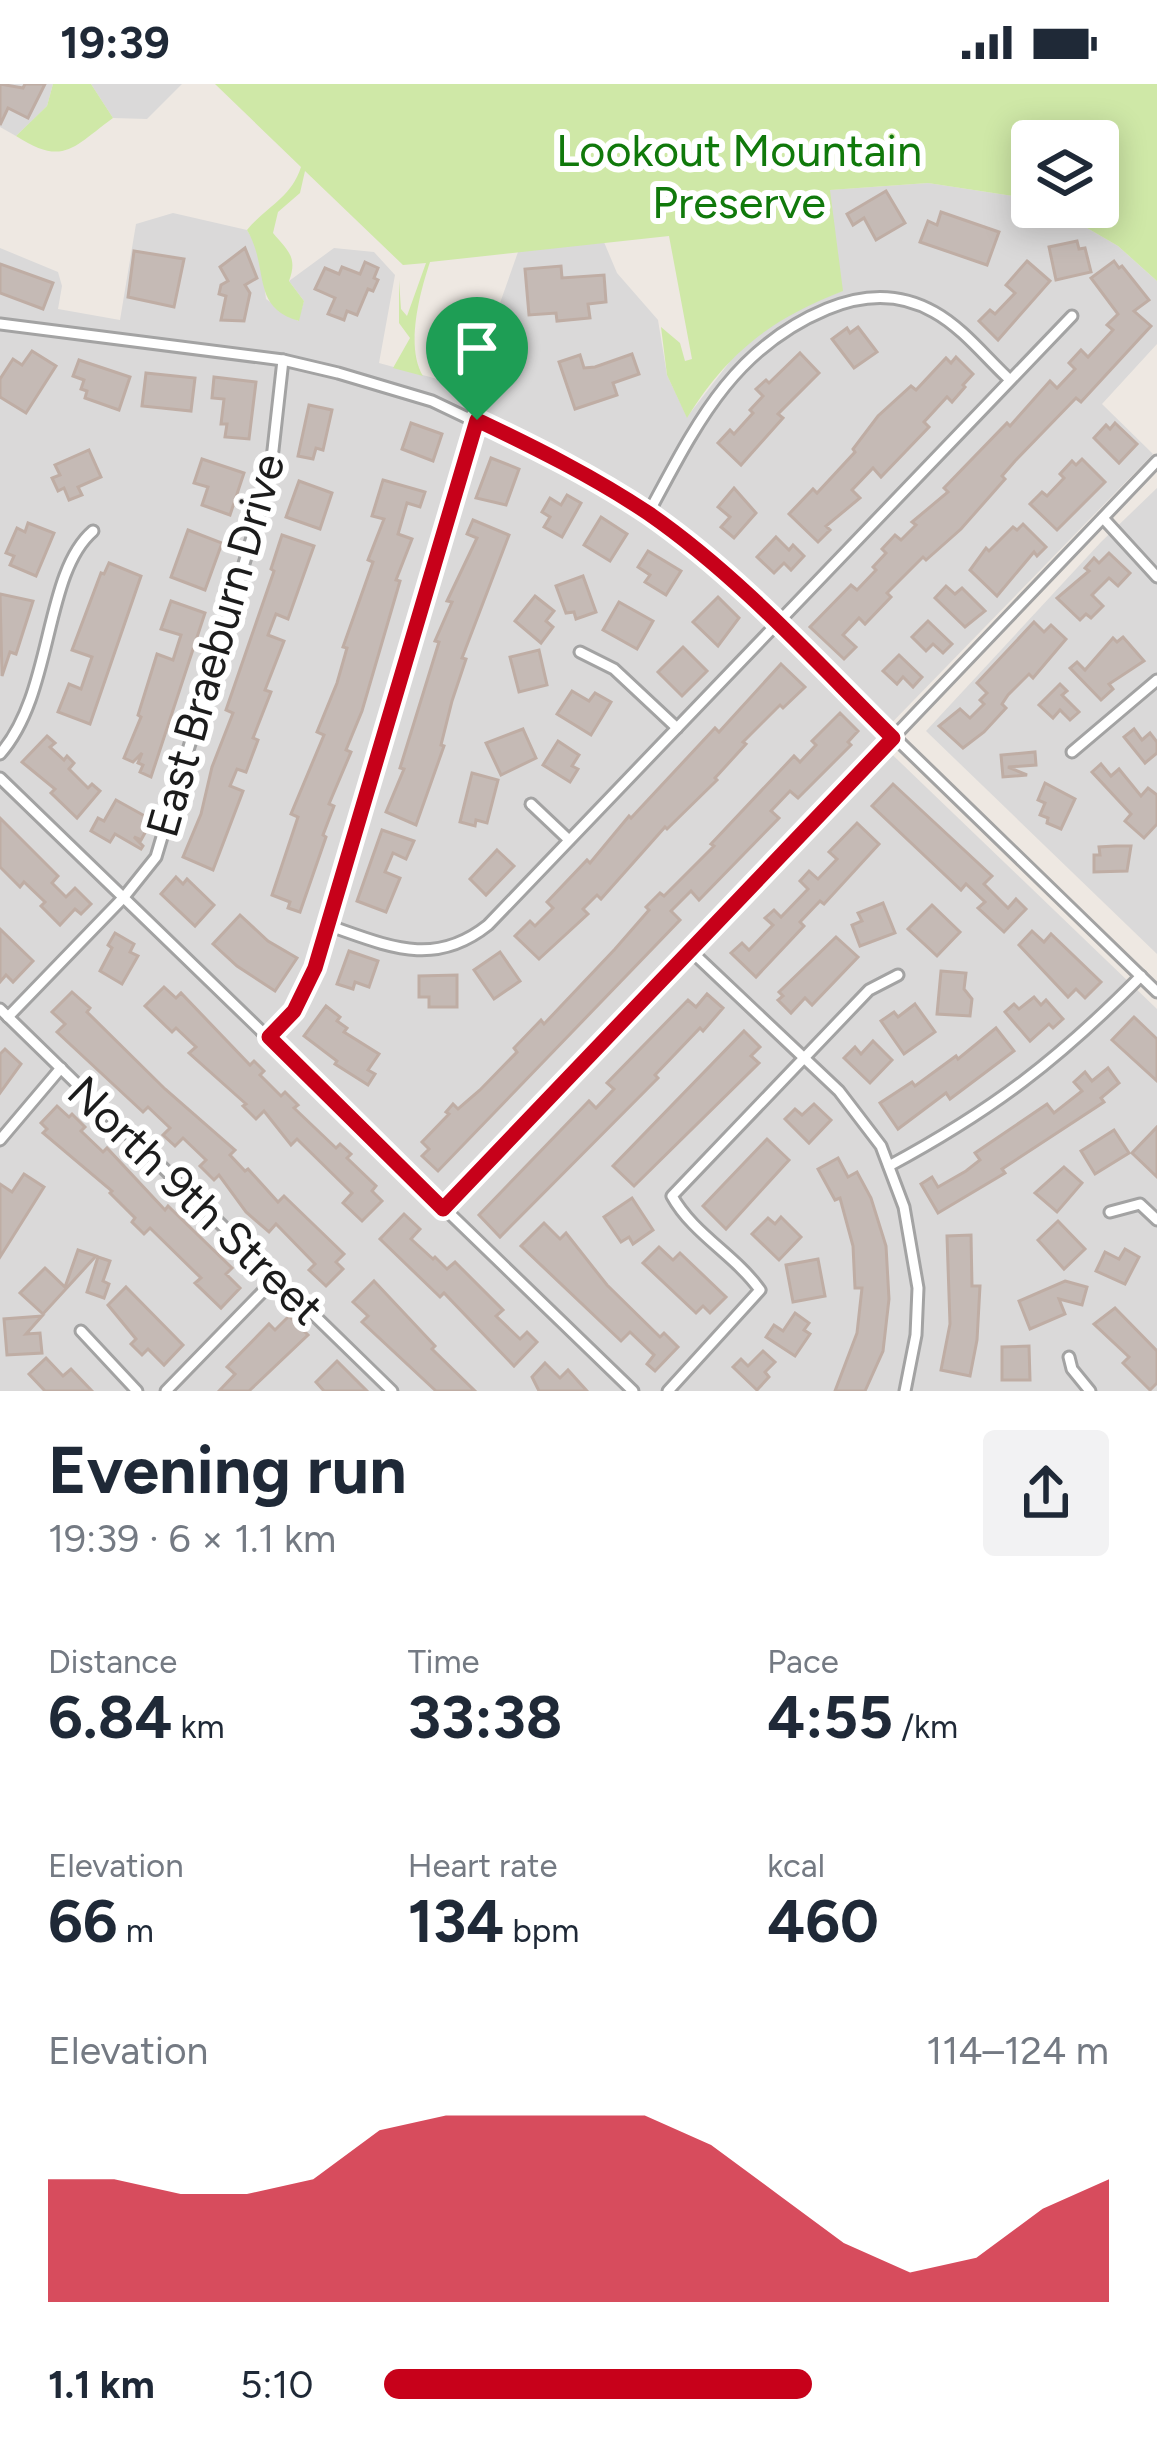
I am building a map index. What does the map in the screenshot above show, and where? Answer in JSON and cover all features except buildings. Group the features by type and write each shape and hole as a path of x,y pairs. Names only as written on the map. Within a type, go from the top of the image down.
{"street":[{"path":"648,514 691,435 741,365 781,332 845,301 891,297 937,313 1010,380"},
{"path":"327,925 405,949 438,952 488,926 1072,316"},
{"path":"0,324 284,359 397,390 477,420 587,475 648,514 716,567 1157,992"},
{"name":"East Braeburn Drive","path":"4,1013 124,897 156,857 270,477 284,359"},
{"path":"269,1037 306,993 477,420"},
{"path":"443,1209 1157,461"},
{"path":"1103,518 1157,578"},
{"path":"0,754 25,720 74,553 93,531"},
{"path":"580,652 614,669 677,728"},
{"path":"1072,752 1157,680"},
{"path":"0,778 633,1391"},
{"path":"531,804 569,840"},
{"path":"690,950 857,1113 881,1146 904,1207 918,1288 916,1334 905,1391"},
{"path":"668,1391 760,1291 680,1211 672,1196 869,990 898,975"},
{"path":"889,1166 1016,1090 1082,1036 1141,976"},
{"name":"North 9th Street","path":"4,1013 392,1391"},
{"path":"0,1141 61,1068"},
{"path":"1110,1212 1140,1204 1157,1220"},
{"path":"166,1391 277,1277"},
{"path":"81,1331 137,1391"},
{"path":"1070,1357 1072,1369 1090,1391"}],"shaded area":[{"path":"0,84 53,84 47,106 16,136 0,127"},
{"path":"91,84 182,84 147,119 113,118"},
{"path":"928,183 1011,196 1011,228 1087,228 1118,246 1157,281 1157,344 1102,404 1153,454 876,739 1157,1009 1157,1391 0,1391 0,248 58,272 62,286 58,309 120,320 136,224 173,213 247,230 260,252 266,299 298,321 304,301 289,281 334,248 374,252 395,275 379,363 470,388 518,252 601,235 617,273 658,320 667,375 687,417 742,346 792,311 842,291 829,190"},
{"path":"1157,488 1157,954 926,731"}],"green space":[{"path":"53,84 91,84 113,118 68,150 46,150 16,136 47,106"},
{"name":"Lookout Mountain Preserve","path":"215,84 1157,84 1157,281 1118,246 1087,228 1119,228 1119,120 1011,120 1011,196 928,183 830,190 843,291 794,313 753,340 719,374 687,418 667,375 661,327 680,343 685,361 692,359 669,236 430,262 415,335 423,376 393,368 410,338 399,323 399,280 401,309 407,316 426,263 403,265 305,171 300,193 278,212 273,233 290,255 289,281 304,301 299,321 284,315 267,296 247,230 285,194 301,167"}],"route":[{"path":"477,420 587,475 674,533 748,595 893,738 443,1209 269,1037 306,993 315,968 477,420"}]}
